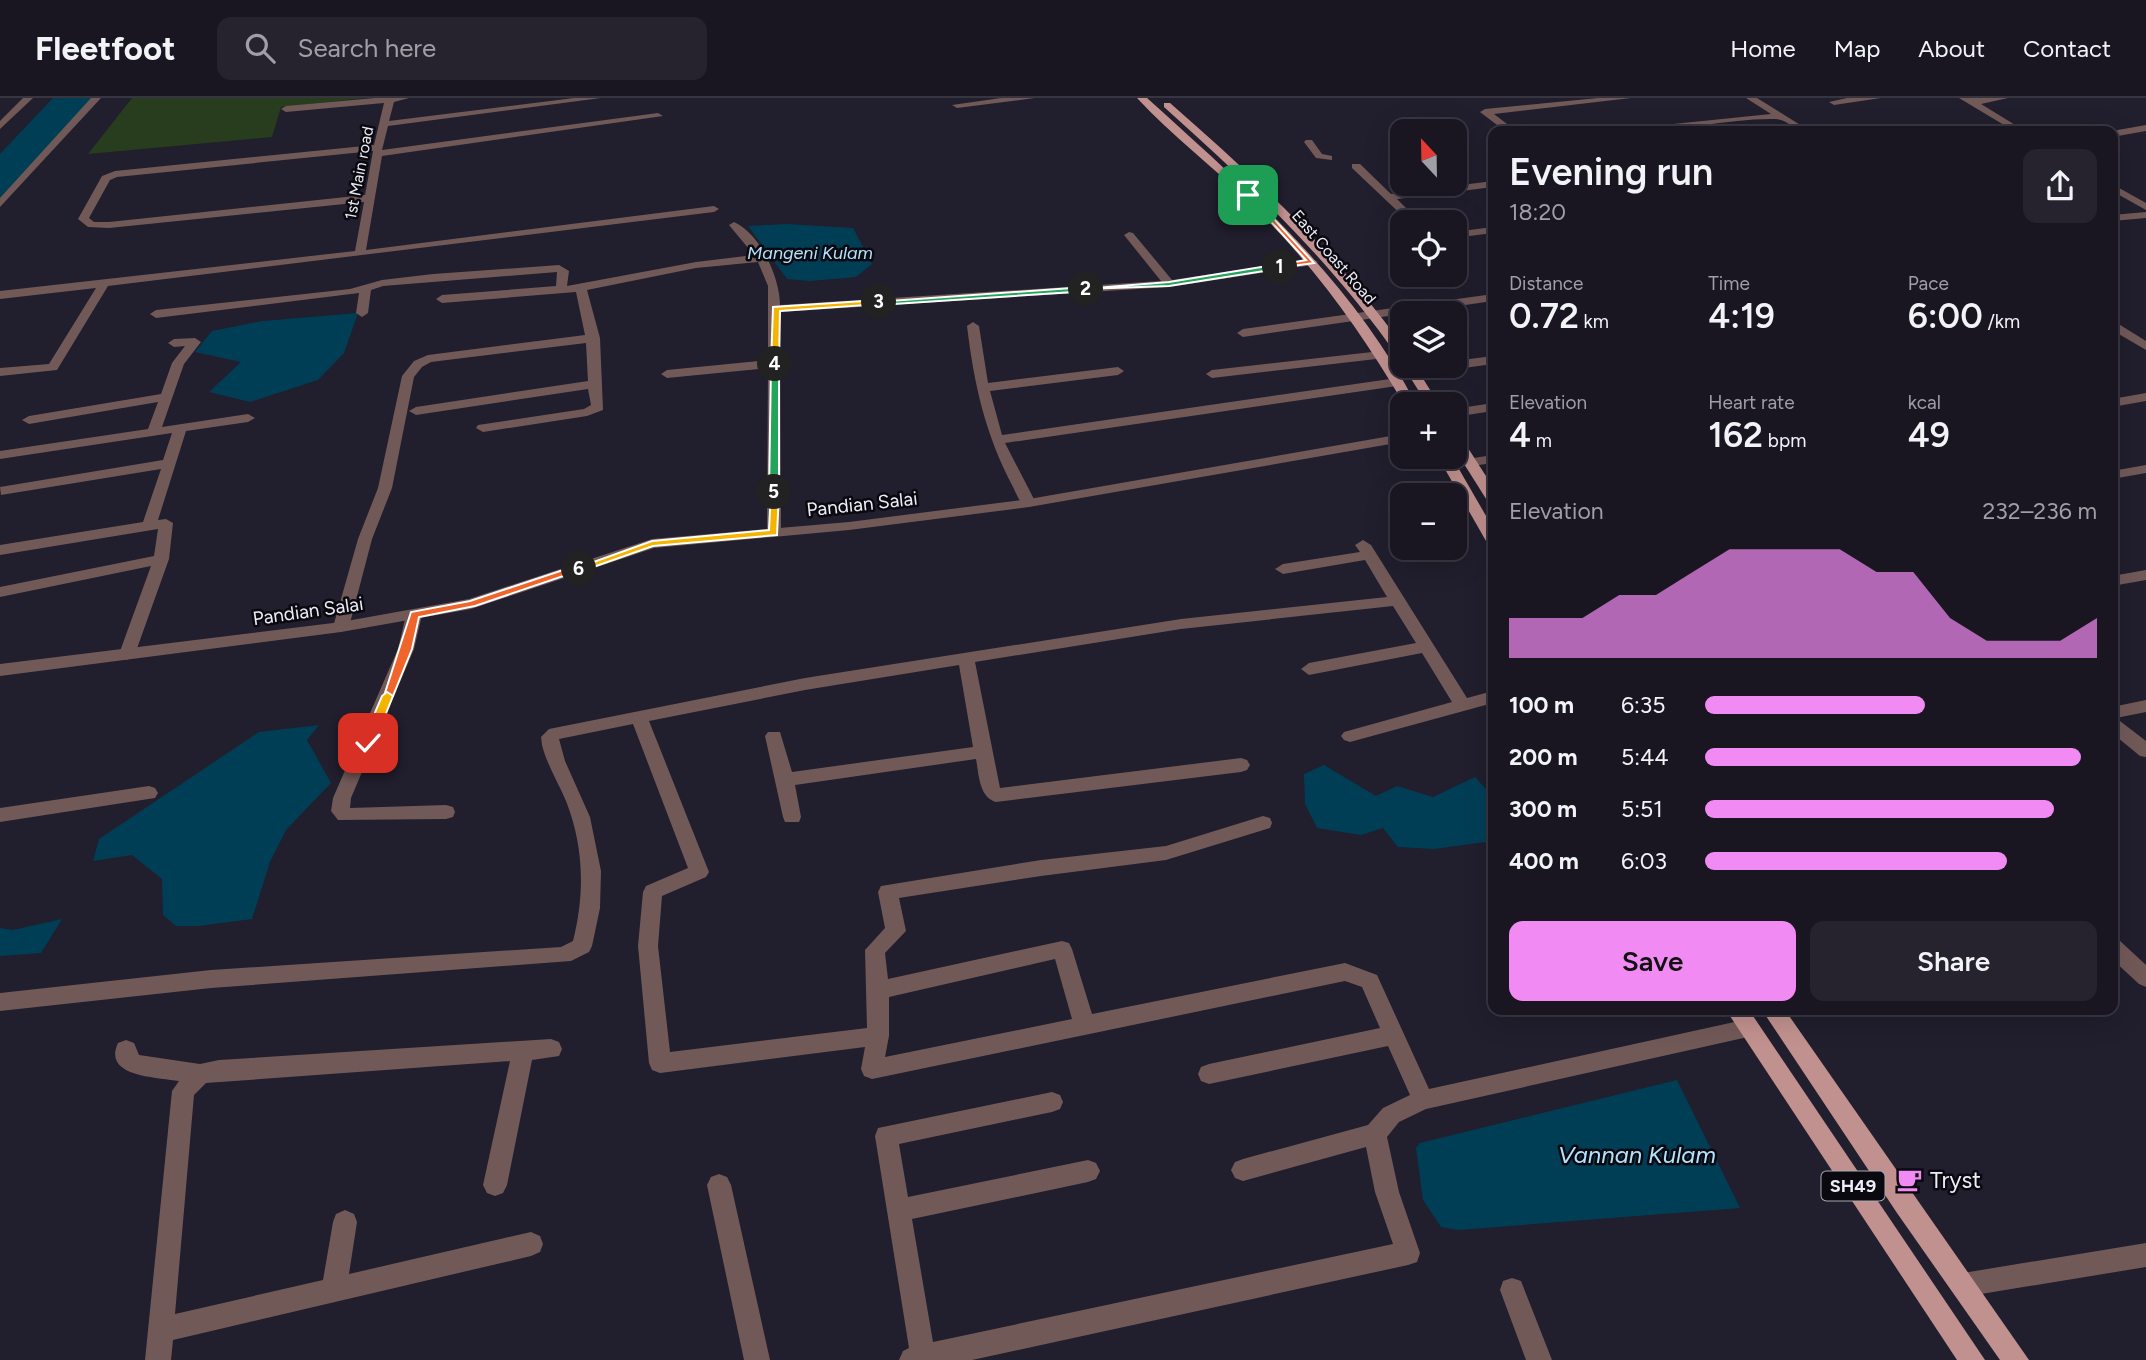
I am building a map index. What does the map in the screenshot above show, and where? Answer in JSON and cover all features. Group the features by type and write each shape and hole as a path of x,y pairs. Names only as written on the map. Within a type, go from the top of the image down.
{"main road":[{"name":"East Coast Road","path":"1142,98 1248,195 1312,262 1357,317 1403,392"},
{"name":"East Coast Road","path":"1159,98 1264,193 1331,261 1390,336"},
{"path":"1467,455 1488,490"},
{"path":"1452,469 1488,532"},
{"name":"SH49","path":"1776,1015 2016,1360"},
{"name":"SH49","path":"1743,1019 1972,1360"}],"street":[{"path":"0,126 28,98"},
{"path":"0,204 96,98"},
{"path":"286,109 404,98"},
{"path":"370,198 109,225 92,225 83,219 106,178 116,174 377,151 596,98"},
{"path":"957,105 1030,98"},
{"path":"1504,126 1485,112 1626,98"},
{"path":"1751,98 1796,126"},
{"path":"1834,102 1876,98"},
{"path":"1969,100 2003,98"},
{"name":"1st Main road","path":"360,254 377,151 390,99"},
{"path":"1969,100 2012,126"},
{"path":"385,124 519,117 658,116"},
{"path":"1682,126 1779,116"},
{"path":"2118,133 2146,128"},
{"path":"1309,142 1319,156 1329,158"},
{"path":"1356,166 1403,210"},
{"path":"1390,197 1488,185"},
{"path":"2118,191 2146,207"},
{"path":"0,295 360,254 714,209"},
{"path":"2118,217 2146,215"},
{"path":"733,225 762,258 772,278 776,309 774,533"},
{"path":"1467,233 1488,231"},
{"path":"1129,235 1169,284"},
{"path":"442,299 580,288 696,265 762,258"},
{"path":"776,309 1169,284 1312,262"},
{"path":"156,314 365,289 382,283 433,277 559,268 563,271 561,290"},
{"path":"0,372 53,367 105,282"},
{"path":"484,428 596,410 598,407 593,384 594,338 590,310 580,288"},
{"path":"362,313 365,289"},
{"path":"1243,333 1488,298"},
{"path":"973,326 981,388 997,440 1029,503"},
{"path":"2118,333 2146,346"},
{"path":"341,627 365,539 385,488 408,376 418,364 428,359 594,338"},
{"path":"154,432 178,363 195,342 174,343"},
{"path":"1212,374 1381,355"},
{"path":"1467,364 1488,361"},
{"path":"667,374 775,363"},
{"path":"981,388 1118,371"},
{"path":"997,440 1397,382"},
{"path":"416,411 593,384"},
{"path":"29,420 165,397"},
{"path":"2118,402 2146,397"},
{"path":"1467,411 1488,408"},
{"path":"0,454 248,418"},
{"path":"149,526 181,428"},
{"name":"Pandian Salai","path":"0,670 341,627 471,604 652,544 774,533 1029,503 1390,440"},
{"path":"1472,462 1488,460"},
{"path":"1,491 169,463"},
{"path":"2118,474 2146,469"},
{"path":"0,550 166,523 160,559 127,654"},
{"path":"1283,569 1366,550 1395,601 1462,705"},
{"path":"0,592 160,559"},
{"path":"2118,580 2146,575"},
{"path":"0,1002 211,979 553,957 579,950 594,901 590,847 576,802 552,750 550,737 555,733 805,684 1181,624 1395,601"},
{"path":"414,614 406,649 342,798 340,811 345,815 446,812"},
{"path":"1308,669 1425,647"},
{"path":"966,660 990,789 996,795 1241,765"},
{"path":"1350,736 1488,698"},
{"path":"2118,712 2146,706"},
{"path":"639,717 698,872 653,892 648,946 660,1063 877,1037"},
{"path":"2118,728 2146,751"},
{"path":"774,736 792,817"},
{"path":"785,780 984,752"},
{"path":"0,815 149,793"},
{"path":"1263,823 1166,853 1041,868 888,892 896,931 875,950 877,1037 872,1069 1345,972 1370,981 1423,1100"},
{"path":"878,990 1062,949 1085,1026"},
{"path":"2118,952 2146,978"},
{"path":"1243,1170 1375,1134 1391,1115 1423,1100 1743,1019"},
{"path":"1209,1074 1394,1035"},
{"path":"126,1050 126,1059 135,1064 201,1074 219,1070 551,1049"},
{"path":"495,1185 523,1051"},
{"path":"159,1360 183,1091 201,1074"},
{"path":"1052,1102 886,1136 900,1210 918,1359 1408,1253 1387,1192 1375,1134"},
{"path":"900,1210 1088,1171"},
{"path":"719,1185 757,1360"},
{"path":"334,1290 345,1222"},
{"path":"162,1330 531,1244"},
{"path":"1963,1285 2146,1255"},
{"path":"1512,1290 1539,1360"}],"green space":[{"path":"132,98 366,98 281,107 272,137 88,154"}],"water":[{"path":"53,98 93,98 0,203 0,154"},
{"name":"Mangeni Kulam","path":"787,224 853,228 872,264 856,277 810,281 787,279 748,226"},
{"path":"358,313 344,353 318,380 250,402 209,392 241,362 195,352 212,331 263,321"},
{"path":"319,725 307,740 331,783 286,830 270,862 252,919 199,926 176,926 163,915 162,879 132,855 93,861 99,839 259,732"},
{"path":"1324,765 1376,796 1397,786 1433,797 1475,777 1488,791 1488,842 1434,849 1398,847 1383,828 1361,835 1317,828 1305,804 1304,774"},
{"path":"62,919 41,953 0,956 0,928 13,930"},
{"name":"Vannan Kulam","path":"1677,1080 1740,1208 1458,1230 1441,1227 1423,1200 1416,1148 1420,1143"}],"place":[{"name":"Tryst","path":"1910,1180"}],"route":[{"path":"368,743 406,649 414,614 471,604 652,544 774,533 776,309 1169,284 1312,262 1248,195"}]}
